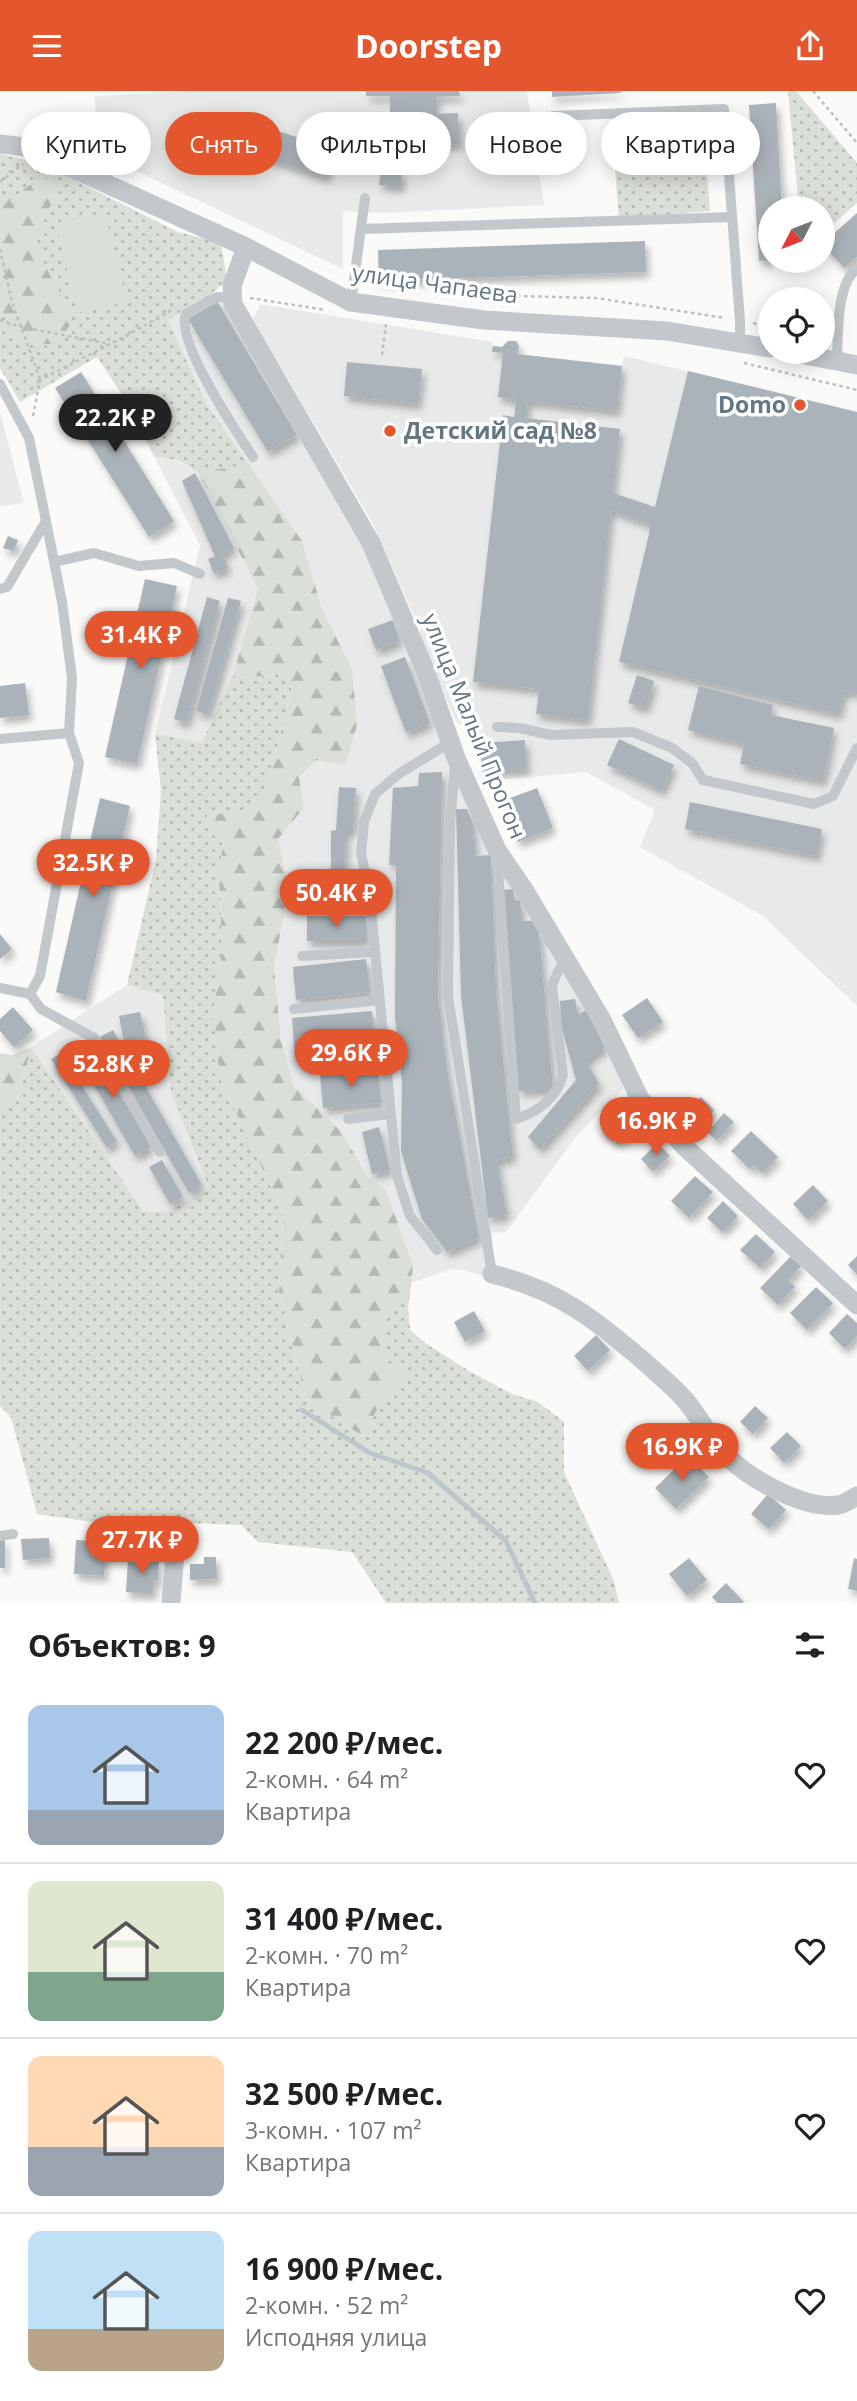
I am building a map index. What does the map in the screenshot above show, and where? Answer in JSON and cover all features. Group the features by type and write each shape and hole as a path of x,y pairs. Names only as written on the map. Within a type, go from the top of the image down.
{"street":[{"name":"улица Чапаева","path":"0,144 25,147 246,247 342,307 484,320 667,331 739,352 758,350"},
{"path":"233,298 232,285 246,247"},
{"name":"улица Малый Прогон","path":"233,298 233,304 371,543 497,850 525,891 602,1020 640,1098 685,1147 857,1305"},
{"path":"837,360 857,365"},
{"path":"492,1274 518,1280 550,1293 597,1323 648,1365 685,1401 726,1456 740,1468 769,1485 816,1506 841,1505 857,1496"},
{"path":"171,1603 177,1527"}],"lane":[{"path":"587,115 724,109 740,321 739,352"},
{"path":"342,307 361,229 365,198"},
{"path":"361,229 732,217"},
{"path":"837,360 843,295 849,278 857,268"},
{"path":"233,298 217,297 186,314 184,333 213,394 253,457"},
{"path":"0,384 29,439 54,562 72,678 69,733 79,763 40,976 30,995"},
{"path":"0,589 7,587 46,521"},
{"path":"54,562 94,553 139,566 174,563 200,575"},
{"path":"497,727 519,728 551,735 633,732 672,748 692,763 703,780 814,804 833,796 857,748"},
{"path":"0,739 69,733"},
{"path":"437,1250 410,1216 397,1177 369,889 361,854 365,822 375,794 400,773 454,750 450,813 449,996 492,1274"},
{"path":"497,850 516,1119 534,1113 560,1087 563,1075 552,986 566,960"},
{"path":"302,956 375,952"},
{"path":"0,988 30,995 41,1009 94,1038 160,1153"},
{"path":"294,1009 380,1000"},
{"path":"306,1066 385,1061"},
{"path":"348,1119 389,1114"},
{"path":"0,1536 13,1534"}],"path":[{"path":"813,91 857,143"},
{"path":"0,249 12,302 40,380 29,439"},
{"path":"431,294 596,298 758,325"},
{"path":"233,298 342,307"},
{"path":"40,380 183,304"},
{"path":"0,320 21,327 110,344"},
{"path":"739,352 857,390"}],"shaded area":[{"path":"190,91 527,91 530,112 465,112 465,175 540,175 544,205 385,213 343,211 343,269 145,175 151,175 151,112 95,112 95,96"},
{"path":"208,297 227,298 365,542 442,727 611,1054 624,1089 578,1134 506,1232 492,1233 492,1270 489,1278 452,1269 411,1283 413,1265 386,1190 368,1177 341,1131 294,1086 281,1041 274,966 289,889 278,839 304,808 299,777 316,760 345,764 352,669 322,609 302,541 207,405 168,320"},
{"path":"260,304 493,342 493,346 502,347 508,341 516,341 519,346 518,354 622,366 624,356 857,412 857,1006 763,916 640,847 655,810 586,772 483,781 482,771 527,768 525,740 480,743 456,721 418,636 421,631 372,522 253,319"},
{"path":"0,412 24,503 0,506"},
{"path":"154,456 180,462 198,472 258,589 233,675 202,744 155,734 200,545"},
{"path":"127,985 163,995 171,1092 211,1189 169,1211 144,1212 31,1047"}],"green space":[{"path":"788,91 796,91 857,163 857,203 835,222 835,196 798,196"},
{"path":"0,154 21,159 21,175 63,175 178,232 221,243 227,280 208,297 168,320 207,405 249,465 198,472 180,461 154,456 129,405 97,357 20,402 0,368 0,306 20,344 66,303 47,272 37,245 40,225 61,188 20,194 0,207"},
{"path":"616,175 707,175 710,211 619,218"},
{"path":"42,176 61,188 46,214 37,239 46,268 66,303 72,323 55,344 20,344 0,306 0,207"},
{"path":"105,212 127,302 77,313 56,224"},
{"path":"249,465 302,541 322,609 352,669 357,725 345,765 316,760 299,777 304,808 278,839 289,889 274,966 281,1041 294,1086 341,1131 368,1177 386,1190 413,1265 411,1283 387,1316 381,1353 406,1375 381,1401 364,1437 306,1399 279,1292 283,1213 220,1078 213,1015 222,950 219,873 223,843 206,814 230,814 257,805 270,777 292,687 279,674 244,678 233,675 258,589 198,472"},
{"path":"279,674 292,687 270,777 257,806 230,814 206,814 223,843 219,873 222,950 213,1015 220,1078 283,1213 279,1292 306,1399 364,1437 381,1401 406,1375 381,1353 387,1315 411,1283 408,1307 410,1330 425,1343 469,1371 512,1394 538,1402 564,1422 564,1472 614,1581 619,1603 386,1603 352,1552 258,1542 241,1525 146,1518 112,1525 37,1514 11,1417 0,1406 0,1113 19,1096 31,1047 144,1212 169,1211 210,1189 171,1092 163,995 127,985 156,860 161,790 155,734 202,743 233,675 244,678"},
{"path":"31,1047 19,1096 0,1113 0,1053 12,1055"}],"building":[{"path":"366,91 459,91 460,96 436,97 436,112 390,112 390,96 366,96"},
{"path":"552,91 621,91 621,93 552,97"},
{"path":"776,103 781,196 758,196 758,245 753,175 760,175 760,112 749,112 749,105"},
{"path":"451,113 458,113 459,144 451,144"},
{"path":"282,132 296,137 296,168 282,163"},
{"path":"380,175 402,175 401,187 379,185"},
{"path":"857,213 857,257 844,268 835,258 835,232"},
{"path":"645,241 646,272 379,281 378,250"},
{"path":"217,301 297,435 268,452 188,319"},
{"path":"508,341 516,341 519,346 517,354 622,366 617,411 528,401 526,418 620,429 613,493 655,507 688,371 857,412 857,694 844,691 839,714 619,662 651,525 611,510 588,720 536,714 539,689 473,682 503,415 514,417 516,400 498,397 503,353 492,352 493,346 502,347"},
{"path":"347,362 422,369 418,404 344,396"},
{"path":"81,372 174,521 149,537 55,388"},
{"path":"195,473 234,548 222,554 228,568 214,574 208,559 215,556 182,481"},
{"path":"8,536 18,540 14,551 3,548"},
{"path":"145,579 177,586 137,764 105,757"},
{"path":"207,597 220,601 187,723 174,719"},
{"path":"228,598 241,601 208,714 196,711"},
{"path":"393,620 400,641 376,650 368,629"},
{"path":"405,657 430,723 406,733 381,666"},
{"path":"637,675 654,681 646,708 628,703"},
{"path":"25,683 29,715 0,718 0,686"},
{"path":"699,686 773,705 771,715 834,728 823,781 740,764 744,744 688,730"},
{"path":"619,739 674,765 662,791 607,765"},
{"path":"525,740 527,769 482,771 480,743"},
{"path":"442,772 438,996 447,1070 479,1238 447,1252 422,1219 401,1151 402,1082 395,1016 396,865 389,865 393,788 418,786 419,773"},
{"path":"339,787 356,788 353,831 346,831 345,872 331,872 331,831 336,830"},
{"path":"537,788 553,828 518,842 502,801"},
{"path":"100,798 130,806 86,1001 56,992"},
{"path":"690,802 822,829 817,856 685,829"},
{"path":"456,809 467,809 473,823 476,856 491,855 496,990 513,1157 497,1160 507,1215 488,1218 461,995"},
{"path":"513,889 515,901 520,900 522,921 532,921 539,933 553,1089 519,1091 501,890"},
{"path":"307,916 366,916 366,941 307,941"},
{"path":"0,934 12,949 0,959"},
{"path":"366,959 370,992 296,1000 293,967"},
{"path":"647,998 663,1022 638,1038 622,1015"},
{"path":"575,999 578,1015 586,1010 605,1047 586,1061 599,1084 540,1149 528,1137 576,1080 561,1025 560,1001"},
{"path":"13,1007 33,1030 14,1047 0,1031 0,1019"},
{"path":"372,1011 375,1050 295,1057 292,1018"},
{"path":"140,1012 146,1038 124,1042 119,1016"},
{"path":"113,1030 202,1185 189,1193 100,1037"},
{"path":"92,1045 151,1147 135,1156 76,1054"},
{"path":"61,1053 117,1141 107,1148 51,1059"},
{"path":"378,1070 381,1103 323,1108 320,1075"},
{"path":"701,1097 714,1110 703,1122 700,1120 695,1124 684,1114"},
{"path":"622,1106 638,1121 617,1143 601,1128"},
{"path":"724,1113 734,1122 717,1141 707,1132"},
{"path":"379,1127 390,1170 372,1174 362,1132"},
{"path":"751,1131 778,1157 762,1173 754,1165 750,1169 731,1151"},
{"path":"658,1143 670,1156 653,1172 641,1159"},
{"path":"162,1160 183,1197 170,1204 149,1167"},
{"path":"695,1176 713,1192 689,1218 671,1201"},
{"path":"813,1185 828,1201 808,1220 793,1204"},
{"path":"723,1201 738,1216 722,1232 707,1218"},
{"path":"756,1234 775,1252 760,1268 740,1250"},
{"path":"791,1256 801,1266 788,1280 795,1287 778,1305 760,1288"},
{"path":"857,1256 857,1275 848,1265"},
{"path":"816,1287 833,1303 807,1330 790,1313"},
{"path":"474,1311 485,1331 465,1342 454,1322"},
{"path":"847,1314 857,1323 857,1336 845,1349 829,1333"},
{"path":"596,1335 610,1350 588,1371 574,1356"},
{"path":"755,1406 768,1418 753,1434 740,1422"},
{"path":"787,1432 801,1446 784,1463 770,1448"},
{"path":"688,1456 709,1477 676,1509 655,1488"},
{"path":"768,1494 786,1510 769,1529 751,1514"},
{"path":"49,1538 50,1558 23,1560 21,1539"},
{"path":"0,1540 5,1540 5,1568 0,1568"},
{"path":"76,1540 95,1541 94,1550 106,1551 104,1576 74,1574"},
{"path":"204,1557 216,1557 217,1579 190,1580 190,1564 204,1564"},
{"path":"689,1558 707,1580 687,1596 669,1574"},
{"path":"854,1558 857,1559 857,1591 848,1589"},
{"path":"128,1559 159,1562 158,1581 154,1580 153,1594 126,1592"},
{"path":"726,1583 744,1602 718,1603 712,1597"}],"waterway":[{"path":"302,1410 370,1453 428,1473 506,1541 535,1603"}],"place":[{"name":"Domo","path":"800,405"},
{"name":"Детский сад №8","path":"390,431"}]}
